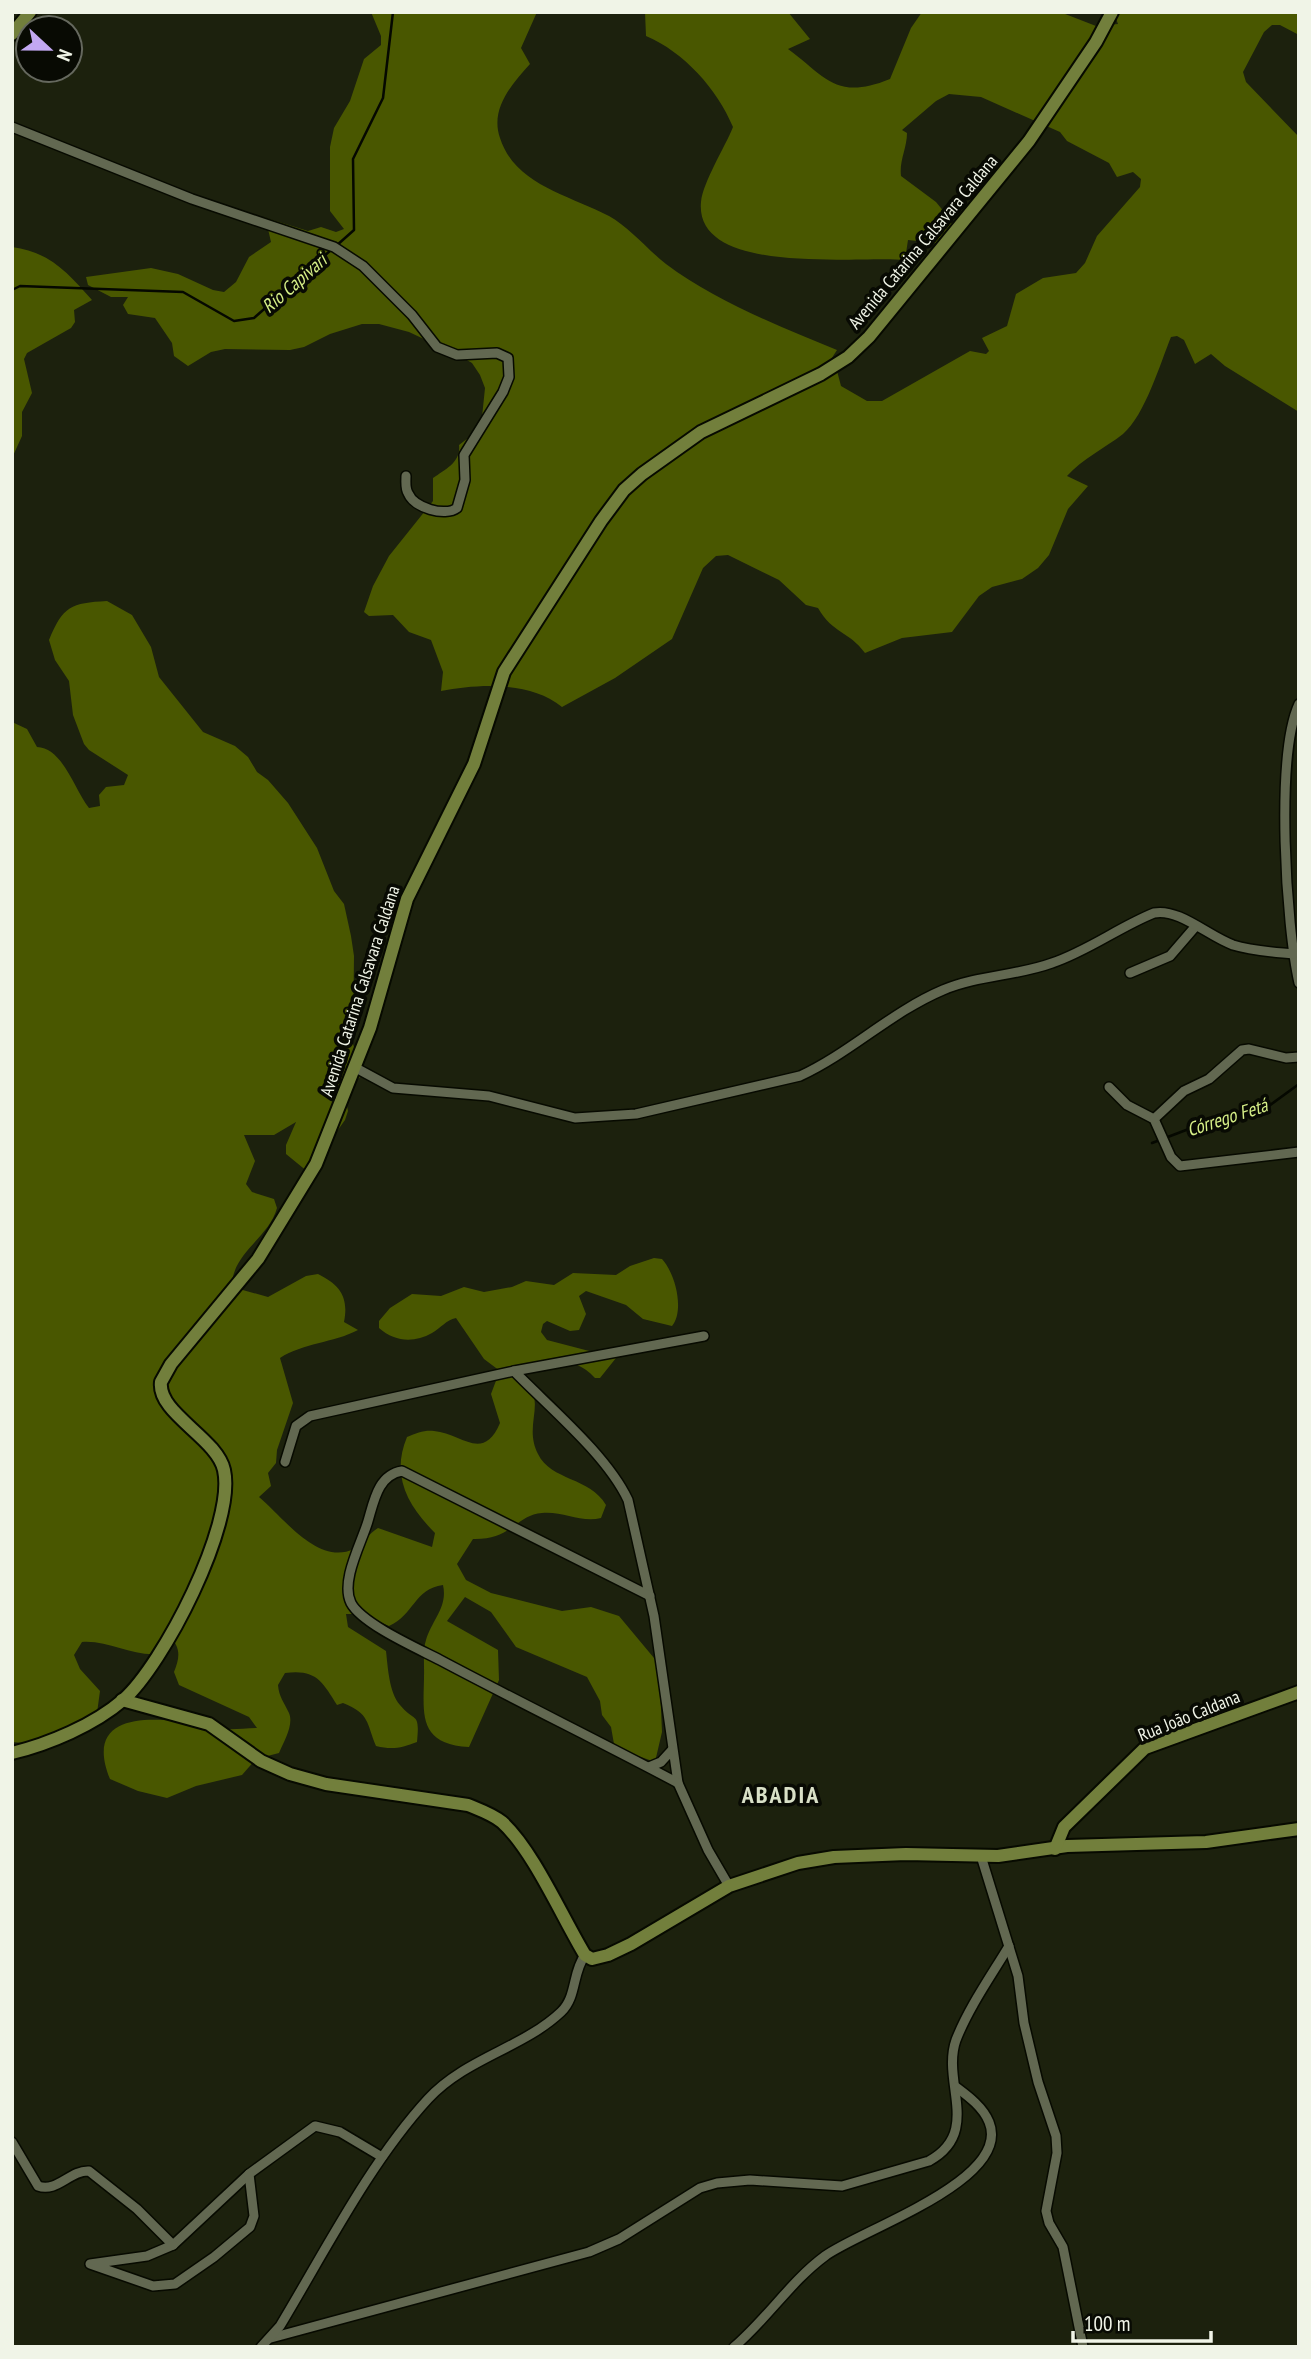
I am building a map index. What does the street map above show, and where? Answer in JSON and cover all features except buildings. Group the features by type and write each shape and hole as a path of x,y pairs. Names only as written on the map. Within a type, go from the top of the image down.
{"street":[{"path":"12,34 30,12"},
{"name":"Avenida Catarina Calsavara Caldana","path":"122,1700 147,1672 200,1579 224,1494 225,1481 220,1460 165,1401 160,1389 164,1376 258,1259 316,1164 356,1068 407,899 474,764 504,672 601,521 624,490 701,432 821,374 848,357 869,337 1029,141 1096,42 1112,12"},
{"path":"12,127 192,199 334,247 363,266 412,315 437,347 457,355 497,353 508,358 509,377 503,392 464,455 464,480 457,508 450,512 437,511 413,500 406,489 406,476"},
{"path":"1299,704 1290,732 1286,806 1293,954 1299,984"},
{"path":"356,1068 393,1088 489,1096 575,1118 636,1114 800,1076 820,1067 882,1025 943,989 1055,962 1154,913 1171,912 1195,927 1234,945 1293,954"},
{"path":"1130,974 1170,956 1195,927"},
{"path":"1154,1119 1184,1091 1209,1079 1242,1050 1249,1049 1286,1058 1299,1057"},
{"path":"1109,1087 1127,1105 1154,1119 1171,1157 1180,1166 1299,1152"},
{"path":"285,1462 296,1426 310,1416 514,1371 704,1336"},
{"path":"514,1371 620,1483 628,1500 650,1596 678,1783 708,1850 729,1886"},
{"path":"650,1596 402,1471 393,1472 384,1480 376,1494 350,1577 348,1594 356,1609 404,1641 678,1783"},
{"name":"Rua João Caldana","path":"1061,1847 1058,1835 1072,1818 1145,1748 1299,1692"},
{"path":"12,1753 45,1742 86,1723 122,1700 209,1724 261,1761 290,1774 326,1784 468,1805 487,1812 502,1823 524,1850 585,1955 598,1959 707,1901 729,1886 786,1866 834,1857 906,1854 981,1856 1061,1847 1206,1842 1299,1829"},
{"path":"649,1767 661,1762 672,1750"},
{"path":"981,1856 1009,1946 1035,2070 1056,2136 1057,2153 1046,2211 1049,2223 1063,2247 1083,2347"},
{"path":"271,2339 589,2252 619,2239 700,2188 717,2183 750,2180 842,2186 929,2161 940,2155 954,2132 959,2111 951,2070 956,2040 970,2010 1009,1946"},
{"path":"261,2347 271,2339 383,2157 428,2099 452,2077 548,2023 562,2011 569,2003 578,1966 585,1955"},
{"path":"734,2347 828,2253 943,2193 976,2169 989,2141 989,2122 971,2099 956,2087"},
{"path":"248,2174 254,2217 250,2227 214,2257 175,2284 153,2286 90,2264 147,2256 173,2245 248,2174 315,2126 340,2132 383,2157"},
{"path":"12,2142 38,2186 52,2187 79,2172 89,2171 137,2208 173,2245"}],"green space":[{"path":"371,12 537,12 521,48 530,64 504,98 498,117 500,138 507,154 518,167 545,187 609,216 666,264 706,290 837,350 828,364 836,367 841,386 867,401 882,401 970,351 986,354 989,351 982,338 1007,326 1016,294 1043,278 1076,273 1085,263 1097,236 1140,187 1141,179 1133,172 1117,177 1109,163 1067,141 1060,132 981,97 949,94 936,101 902,130 907,133 901,176 936,202 958,229 954,240 935,243 908,240 905,260 785,258 751,252 724,242 706,226 701,202 710,175 733,127 718,99 698,73 673,52 646,36 645,12 788,12 810,39 788,49 833,83 857,88 890,79 911,28 922,12 1060,12 1096,26 1118,24 1115,16 1121,12 1299,12 1299,35 1280,25 1272,25 1264,32 1243,72 1246,82 1299,137 1299,412 1225,366 1211,354 1195,364 1184,340 1177,336 1171,337 1151,388 1131,425 1067,476 1088,486 1068,509 1049,555 1038,568 1022,579 992,587 979,596 952,632 902,638 865,653 853,640 829,623 818,608 806,605 779,580 728,555 716,556 703,568 672,639 615,678 562,707 535,693 520,689 488,686 441,691 443,672 431,640 409,632 393,615 369,616 364,612 373,586 389,556 433,501 433,478 455,461 459,445 476,432 482,417 485,388 472,363 409,332 379,324 362,324 330,334 304,347 290,350 225,349 211,352 188,366 174,356 172,343 155,318 128,314 123,305 128,297 111,297 88,285 86,277 151,268 178,274 213,290 224,292 236,282 249,257 271,242 268,229 249,218 263,217 308,231 321,227 336,232 344,229 330,211 330,147 334,128 350,101 364,59 381,45 381,36"},
{"path":"12,247 48,259 92,300 74,310 75,322 71,328 27,353 24,359 32,393 22,412 22,436 12,458"},
{"path":"107,601 132,615 151,647 159,677 203,732 235,746 288,803 317,848 334,891 344,904 351,936 354,956 353,1044 363,1074 357,1080 330,1093 332,1100 346,1101 348,1111 345,1120 308,1172 286,1154 286,1145 296,1122 274,1135 244,1135 255,1161 246,1184 252,1192 274,1199 277,1208 273,1219 237,1265 232,1287 268,1297 306,1276 318,1274 337,1287 344,1299 344,1322 358,1330 298,1349 280,1358 293,1403 277,1450 276,1463 268,1473 271,1486 259,1497 302,1537 327,1551 341,1553 354,1549 378,1528 432,1547 435,1533 417,1512 404,1489 401,1477 402,1451 407,1437 424,1431 434,1431 471,1443 486,1441 500,1423 491,1394 497,1378 504,1374 484,1359 456,1318 432,1333 412,1340 385,1333 379,1328 379,1321 390,1308 412,1294 441,1296 464,1287 484,1292 512,1287 526,1281 554,1285 573,1273 616,1275 630,1266 654,1258 662,1259 671,1273 677,1292 678,1311 672,1326 643,1319 626,1305 586,1291 579,1296 586,1314 579,1330 570,1331 547,1321 541,1332 547,1340 616,1358 600,1378 595,1378 587,1370 567,1361 546,1360 514,1369 526,1380 535,1400 533,1431 538,1454 552,1469 599,1496 606,1505 601,1518 586,1519 550,1513 533,1515 497,1536 473,1539 457,1564 466,1580 491,1593 562,1611 591,1607 619,1616 659,1664 662,1732 655,1762 614,1744 611,1727 602,1715 600,1701 587,1677 516,1647 491,1612 465,1597 447,1621 498,1650 499,1680 469,1747 438,1739 430,1731 424,1710 424,1653 426,1640 443,1600 443,1585 426,1592 404,1616 389,1626 361,1614 346,1614 348,1627 386,1651 396,1700 417,1721 417,1742 412,1744 392,1748 376,1746 363,1715 343,1703 337,1705 317,1678 304,1673 285,1673 278,1685 290,1723 279,1753 256,1759 242,1775 196,1786 167,1798 138,1791 110,1779 104,1753 108,1736 121,1725 161,1720 224,1729 257,1728 249,1717 179,1685 174,1672 178,1657 177,1648 169,1635 160,1654 82,1642 74,1655 80,1669 100,1691 97,1713 34,1744 12,1742 12,722 27,729 37,747 54,754 89,808 100,806 99,795 106,787 124,785 128,775 84,744 73,715 69,681 55,660 49,640 64,613 77,605"}],"waterway":[{"name":"Rio Capivari","path":"336,246 354,230 353,159 383,98 393,12"},
{"name":"Rio Capivari","path":"12,290 20,286 183,292 234,321 254,318 331,250"},
{"name":"Córrego Fetá","path":"1152,1143 1215,1119 1266,1108 1299,1084"}],"district":[{"name":"ABADIA","path":"781,1795"}]}
